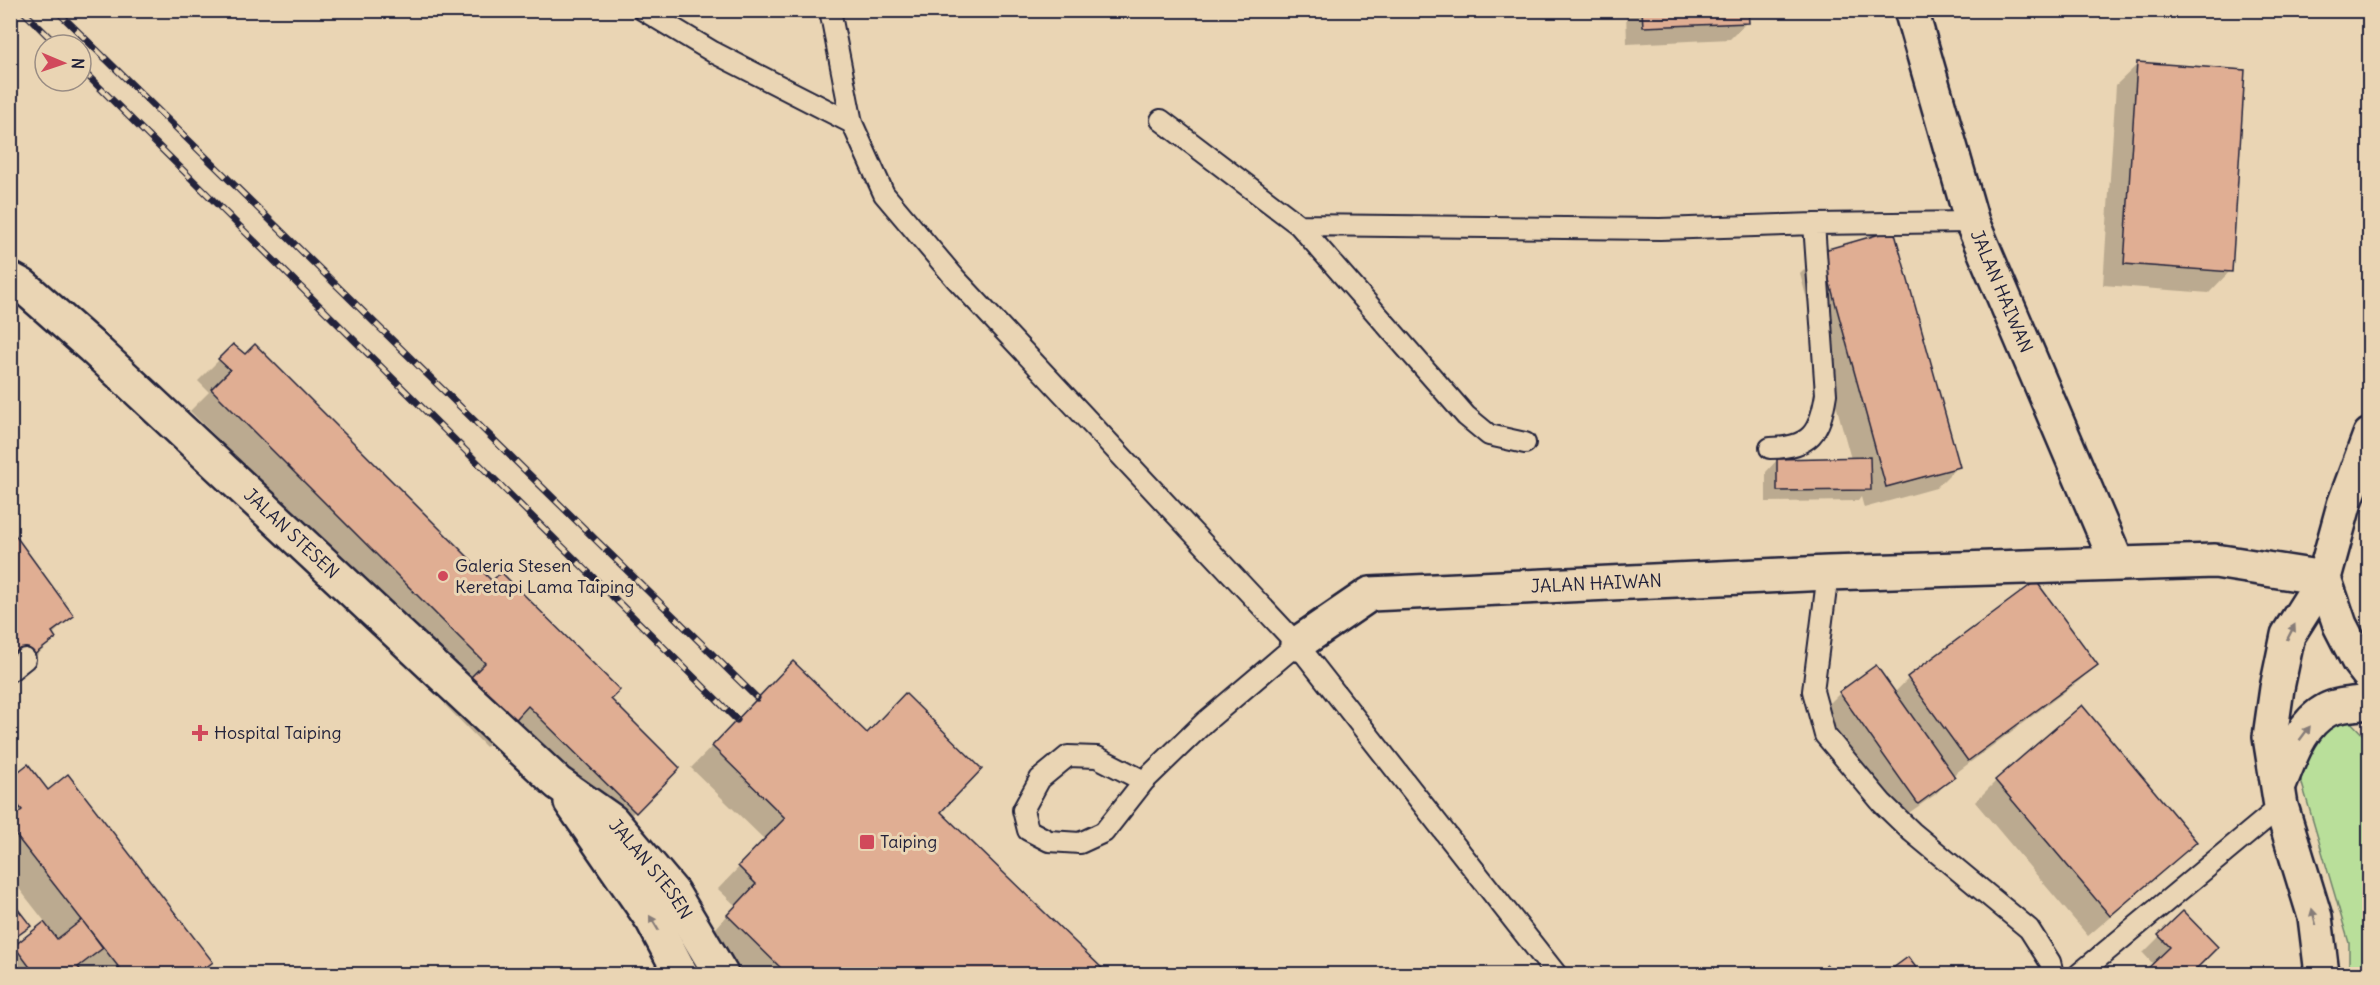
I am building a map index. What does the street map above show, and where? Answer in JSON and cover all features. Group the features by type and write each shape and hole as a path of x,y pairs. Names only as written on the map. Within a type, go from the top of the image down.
{"main road":[{"name":"JALAN HAIWAN","path":"1911,10 1972,222 2117,563"},
{"name":"JALAN STESEN","path":"15,286 92,347 558,783 612,821 672,891 721,975"},
{"path":"2322,975 2315,917 2280,795 2270,737 2281,662 2288,635 2324,578 2344,505 2370,435"},
{"name":"JALAN HAIWAN","path":"1297,644 1370,594 1828,573 2215,561 2324,578"},
{"path":"2324,578 2340,624 2359,662 2370,676"},
{"path":"2280,795 2302,733 2328,709 2370,702"},
{"name":"JALAN STESEN","path":"558,783 653,921 681,975"}],"lane":[{"path":"643,10 713,52 852,123"},
{"path":"830,10 852,123 884,194 955,278 1297,644 1556,975"},
{"path":"1161,120 1299,225 1466,416 1489,435 1525,443"},
{"path":"1299,225 1660,229 1972,222"},
{"path":"1770,448 1789,448 1809,438 1822,420 1826,394 1814,224"},
{"path":"1828,573 1813,691 1825,735 1882,803 1912,832 2029,928 2050,962 2053,975"},
{"name":"JALAN HAIWAN","path":"1144,781 1097,757 1068,756 1040,779 1023,810 1028,830 1049,841 1080,843 1104,832 1144,781 1204,722 1297,644"},
{"path":"2079,975 2280,795"}],"green space":[{"path":"2347,718 2369,741 2369,974 2349,974 2349,943 2300,777 2315,734"}],"building":[{"path":"1642,10 1748,10 1749,23 1643,27"},
{"path":"2137,62 2245,70 2232,272 2124,264"},
{"path":"1894,230 1960,467 1886,487 1821,251"},
{"name":"Galeria Stesen Keretapi Lama Taiping","path":"233,344 245,354 255,344 492,581 501,572 620,690 611,699 680,768 636,813 528,706 509,727 465,683 485,663 211,389 230,370 218,359"},
{"path":"1870,457 1871,490 1777,491 1777,459"},
{"path":"10,528 74,616 52,632 56,638 30,658 10,661"},
{"path":"2036,581 2098,665 1968,761 1907,677"},
{"name":"Taiping","path":"793,661 867,733 905,693 982,769 941,812 1108,974 787,974 727,915 756,884 738,866 785,818 712,746"},
{"path":"1876,665 1955,777 1918,804 1839,692"},
{"path":"2082,705 2197,842 2110,916 1995,780"},
{"path":"28,764 48,790 68,774 213,962 197,974 124,974 10,828 10,819 22,810 10,796 10,778"},
{"path":"10,899 31,926 10,941"},
{"path":"2183,911 2218,947 2193,974 2142,974 2170,947 2158,935"},
{"path":"82,920 103,948 78,967 84,974 35,974 14,946 44,922 57,939"},
{"path":"1908,957 1921,974 1885,974"},
{"path":"1827,965 1834,974 1815,974"}],"railway":[{"path":"22,10 45,33"},
{"path":"56,10 757,698"},
{"path":"93,81 737,720"}],"place":[{"name":"Galeria Stesen Keretapi Lama Taiping","path":"443,576"},
{"name":"Hospital Taiping","path":"200,733"},
{"name":"Taiping","path":"867,842"}]}
